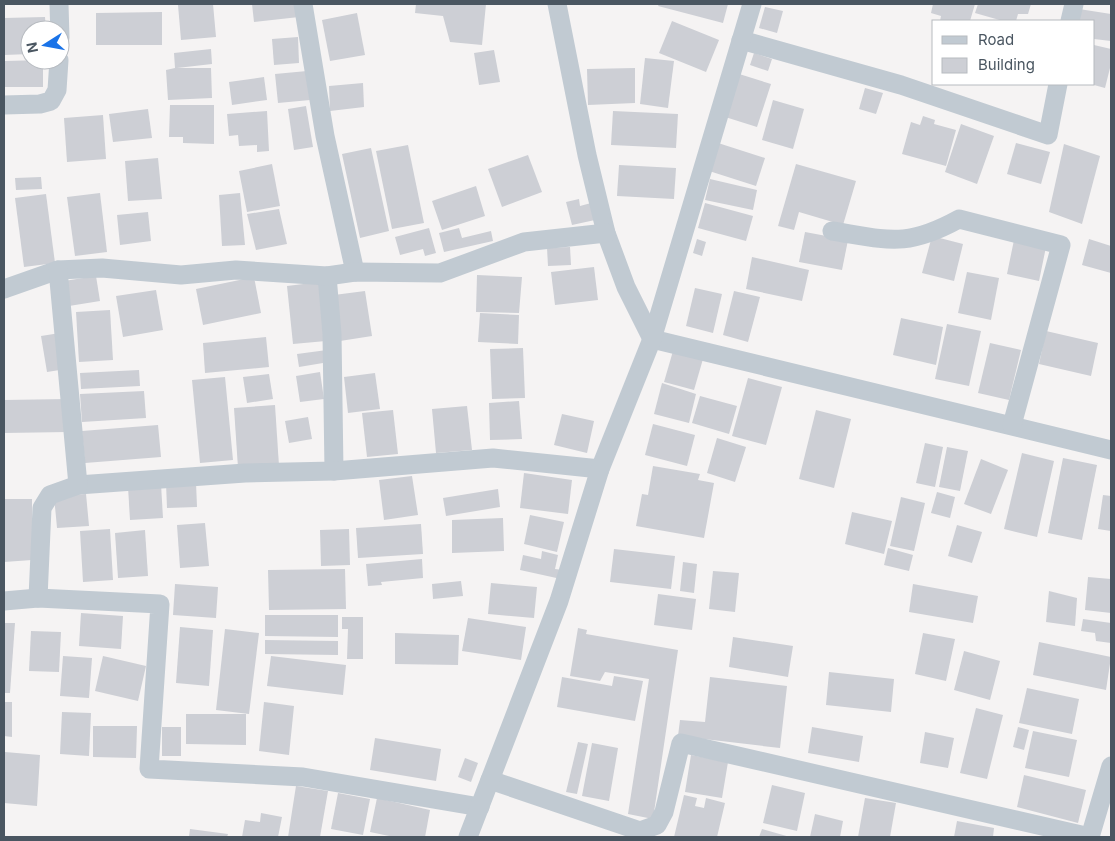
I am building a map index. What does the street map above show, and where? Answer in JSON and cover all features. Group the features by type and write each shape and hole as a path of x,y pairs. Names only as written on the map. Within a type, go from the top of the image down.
{"street":[{"path":"59,20 59,4 75,4"},
{"path":"303,4 325,136 355,272"},
{"path":"557,4 587,155 606,234 626,287 652,339 1111,450"},
{"path":"468,837 559,601 600,469 652,339 752,4"},
{"path":"1070,20 1074,4"},
{"path":"741,40 901,85 1048,135 1058,85"},
{"path":"4,104 40,104 51,101 57,90 58,70"},
{"path":"832,231 896,241 914,239 940,230 959,219 1061,244 1012,425"},
{"path":"4,288 58,270 102,268 181,275 236,270 327,276 355,272 440,273 524,242 606,234"},
{"path":"58,270 78,485"},
{"path":"327,276 332,334 334,470"},
{"path":"38,598 42,508 50,494 78,485 245,473 334,470 493,458 600,469"},
{"path":"4,601 38,598 160,604 149,769 303,777 480,807"},
{"path":"490,780 640,831 657,825 664,812 681,743 1090,837 1111,766"}],"building":[{"path":"213,4 216,37 181,40 178,5"},
{"path":"252,4 298,4 299,17 254,22"},
{"path":"416,4 486,4 482,45 450,42 443,16 415,13"},
{"path":"659,4 728,4 723,23 658,6"},
{"path":"933,4 975,4 970,20 940,20 941,16 931,13"},
{"path":"978,4 1031,4 1028,14 1018,14 1016,20 1000,20 975,13"},
{"path":"765,7 783,11 777,33 759,28"},
{"path":"1079,9 1111,14 1111,41 1095,39 1095,20 1078,20"},
{"path":"162,12 162,45 96,45 96,13"},
{"path":"357,13 365,55 330,61 322,20"},
{"path":"45,17 45,20 20,20 20,54 4,55 4,18"},
{"path":"672,21 719,40 706,72 659,53"},
{"path":"298,37 299,63 274,65 272,39"},
{"path":"1095,45 1111,49 1111,64 1105,88 1094,85"},
{"path":"211,49 212,64 177,68 211,68 212,98 168,100 166,70 175,68 174,53"},
{"path":"494,50 500,82 479,85 474,53"},
{"path":"754,53 772,59 768,71 750,65"},
{"path":"645,58 674,61 668,108 640,104"},
{"path":"5,61 20,61 20,70 43,70 43,87 5,87"},
{"path":"635,68 635,103 588,105 587,69"},
{"path":"307,71 310,100 278,103 275,74"},
{"path":"736,73 771,84 757,127 722,116"},
{"path":"264,77 267,100 232,105 229,82"},
{"path":"363,83 364,107 330,111 329,86"},
{"path":"865,88 883,93 876,114 859,109"},
{"path":"773,100 804,109 793,149 762,140"},
{"path":"170,105 214,105 214,144 183,143 183,137 169,137"},
{"path":"306,106 313,147 294,150 288,109"},
{"path":"148,109 152,138 113,142 109,114"},
{"path":"267,111 269,151 257,152 257,145 239,146 238,135 229,136 227,114"},
{"path":"613,111 678,114 676,148 611,145"},
{"path":"103,115 106,159 67,162 64,118"},
{"path":"923,116 935,120 934,124 956,130 946,166 902,154 911,122 920,125"},
{"path":"961,124 994,136 977,184 945,172"},
{"path":"715,142 765,158 756,186 706,170"},
{"path":"1016,143 1050,152 1041,184 1007,174"},
{"path":"1064,144 1100,156 1082,224 1049,212"},
{"path":"408,145 424,223 392,229 376,151"},
{"path":"371,148 389,231 360,238 342,154"},
{"path":"528,155 542,192 502,207 488,169"},
{"path":"158,158 162,199 128,201 125,161"},
{"path":"272,164 280,206 247,212 239,171"},
{"path":"796,164 856,181 843,225 799,212 794,230 778,226"},
{"path":"619,165 676,168 674,199 617,196"},
{"path":"41,177 42,189 16,190 15,178"},
{"path":"710,179 757,190 753,210 705,200"},
{"path":"476,186 485,216 442,230 432,201"},
{"path":"100,193 107,252 75,256 67,197"},
{"path":"240,193 245,245 222,246 219,195"},
{"path":"46,194 55,263 24,267 15,198"},
{"path":"579,199 580,206 591,203 595,220 572,225 566,202"},
{"path":"705,203 753,216 746,241 698,228"},
{"path":"279,209 287,244 256,250 247,214"},
{"path":"148,212 151,241 120,245 117,215"},
{"path":"429,228 436,253 425,256 423,249 400,255 395,237"},
{"path":"459,228 462,238 491,231 493,241 444,252 439,233"},
{"path":"805,232 848,240 842,270 799,262"},
{"path":"932,236 963,244 954,281 922,273"},
{"path":"697,239 706,242 702,256 693,253"},
{"path":"1089,239 1111,246 1111,273 1082,265"},
{"path":"1014,240 1046,247 1039,281 1007,274"},
{"path":"570,247 571,265 548,266 547,248"},
{"path":"752,257 809,270 802,301 746,289"},
{"path":"594,267 598,300 555,305 551,272"},
{"path":"967,272 999,278 991,320 958,313"},
{"path":"477,275 522,277 519,313 476,312"},
{"path":"96,276 100,301 69,306 64,281"},
{"path":"254,277 261,313 203,325 196,289"},
{"path":"319,282 326,341 293,344 287,286"},
{"path":"695,288 722,294 713,333 686,326"},
{"path":"156,290 163,330 123,337 116,296"},
{"path":"365,291 372,336 340,341 334,295"},
{"path":"734,291 760,297 748,342 723,335"},
{"path":"110,310 113,360 79,362 76,312"},
{"path":"480,313 519,315 518,344 478,342"},
{"path":"901,318 943,327 936,365 893,355"},
{"path":"947,324 981,331 969,386 935,379"},
{"path":"1046,331 1098,343 1091,376 1039,364"},
{"path":"60,333 66,369 47,372 41,336"},
{"path":"266,337 269,367 205,373 203,343"},
{"path":"990,343 1021,350 1009,400 978,393"},
{"path":"523,348 525,398 492,399 490,349"},
{"path":"327,350 329,362 299,367 297,354"},
{"path":"673,351 703,359 694,390 664,382"},
{"path":"139,370 140,386 81,389 80,373"},
{"path":"320,372 324,399 300,402 296,376"},
{"path":"375,373 380,409 348,413 344,377"},
{"path":"269,374 273,399 247,403 243,377"},
{"path":"225,377 233,460 200,463 192,380"},
{"path":"748,378 782,387 766,445 732,436"},
{"path":"662,383 696,394 689,423 654,414"},
{"path":"144,391 146,418 82,422 80,394"},
{"path":"700,396 737,406 729,434 692,423"},
{"path":"67,399 68,432 4,433 4,400"},
{"path":"519,401 522,439 490,440 489,403"},
{"path":"275,405 279,466 238,468 234,408"},
{"path":"467,406 472,450 436,453 432,409"},
{"path":"393,410 398,454 367,457 362,413"},
{"path":"816,410 851,419 834,488 799,479"},
{"path":"562,414 594,421 587,453 554,445"},
{"path":"308,417 312,439 289,443 285,421"},
{"path":"653,424 695,435 687,466 645,455"},
{"path":"158,425 161,457 85,463 82,431"},
{"path":"717,438 746,447 735,482 707,473"},
{"path":"925,443 943,447 935,487 916,483"},
{"path":"947,447 968,451 960,491 939,487"},
{"path":"1022,453 1054,461 1037,537 1004,529"},
{"path":"1063,458 1097,465 1082,540 1048,533"},
{"path":"981,459 1008,470 991,514 964,504"},
{"path":"653,466 700,474 698,480 714,483 704,538 636,526 642,494 648,495"},
{"path":"524,473 572,480 568,514 520,508"},
{"path":"412,476 418,515 384,520 379,480"},
{"path":"196,482 197,507 167,508 166,483"},
{"path":"161,484 163,518 130,520 128,487"},
{"path":"498,489 500,507 446,516 443,498"},
{"path":"937,492 955,497 950,518 931,513"},
{"path":"86,494 89,526 57,528 54,496"},
{"path":"1103,495 1111,496 1111,531 1098,529"},
{"path":"901,497 925,503 914,551 890,546"},
{"path":"4,499 32,499 32,560 4,562"},
{"path":"852,512 892,521 884,554 845,544"},
{"path":"530,515 564,522 557,552 524,544"},
{"path":"503,518 504,551 452,553 452,520"},
{"path":"205,523 209,566 180,568 177,525"},
{"path":"421,524 423,554 358,558 356,528"},
{"path":"957,525 982,532 972,563 948,556"},
{"path":"110,529 113,580 83,582 80,531"},
{"path":"349,529 350,565 321,566 320,530"},
{"path":"145,530 148,576 118,578 115,533"},
{"path":"888,548 913,555 909,571 884,565"},
{"path":"614,549 675,556 671,589 610,582"},
{"path":"542,551 558,555 555,569 563,570 561,579 520,570 523,555 541,559"},
{"path":"422,559 423,578 381,582 382,585 368,586 366,564"},
{"path":"683,562 697,564 694,593 680,591"},
{"path":"345,569 346,609 269,610 268,570"},
{"path":"713,571 739,573 735,612 709,609"},
{"path":"1088,577 1111,579 1111,613 1085,610"},
{"path":"461,581 463,596 433,599 432,584"},
{"path":"491,583 537,587 534,618 488,614"},
{"path":"175,584 218,587 216,618 173,615"},
{"path":"913,584 978,596 973,623 909,612"},
{"path":"1049,591 1077,598 1075,626 1046,622"},
{"path":"658,594 696,599 692,630 654,625"},
{"path":"81,613 123,616 121,649 79,646"},
{"path":"265,615 338,615 338,637 265,636"},
{"path":"342,617 363,617 363,659 347,659 348,629 342,629"},
{"path":"468,618 526,627 521,660 462,651"},
{"path":"1083,619 1111,623 1111,643 1096,641 1095,633 1081,631"},
{"path":"4,623 15,623 10,693 4,693"},
{"path":"180,627 213,630 209,686 176,683"},
{"path":"578,628 587,630 586,634 678,650 653,819 628,814 649,679 605,672 600,681 570,676"},
{"path":"225,629 259,633 249,714 216,710"},
{"path":"31,631 61,632 59,672 29,671"},
{"path":"395,633 459,635 458,665 395,664"},
{"path":"923,633 955,639 946,681 915,674"},
{"path":"733,637 793,646 788,677 729,667"},
{"path":"265,640 338,641 338,655 265,654"},
{"path":"1039,642 1111,657 1106,690 1033,675"},
{"path":"964,651 1000,661 990,700 954,690"},
{"path":"63,656 92,658 89,698 60,696"},
{"path":"103,656 146,666 138,701 95,691"},
{"path":"271,656 346,665 343,695 267,686"},
{"path":"829,672 894,679 891,712 826,705"},
{"path":"614,676 643,681 635,721 557,707 562,677 612,686"},
{"path":"710,677 787,686 780,748 678,736 680,720 705,722"},
{"path":"1027,688 1079,699 1072,734 1019,723"},
{"path":"4,702 12,702 12,737 4,736"},
{"path":"264,702 294,706 289,755 259,751"},
{"path":"976,708 1003,715 987,779 960,773"},
{"path":"62,712 91,713 89,756 60,754"},
{"path":"186,714 246,714 246,745 186,744"},
{"path":"93,726 137,726 136,758 93,757"},
{"path":"162,727 181,727 181,756 162,756"},
{"path":"812,727 863,736 859,762 808,753"},
{"path":"1018,727 1029,730 1024,750 1013,747"},
{"path":"1033,731 1077,740 1069,777 1025,768"},
{"path":"925,732 954,738 948,768 920,763"},
{"path":"375,738 441,749 436,781 370,770"},
{"path":"578,742 588,744 577,794 566,792"},
{"path":"592,743 618,748 609,801 582,796"},
{"path":"5,752 40,755 37,806 4,803"},
{"path":"691,755 728,762 722,798 685,792"},
{"path":"465,758 478,763 471,782 458,777"},
{"path":"1024,775 1086,790 1078,823 1017,807"},
{"path":"772,785 805,793 797,831 763,823"},
{"path":"296,786 328,791 320,837 288,837"},
{"path":"338,793 370,799 363,835 331,829"},
{"path":"684,795 697,798 695,806 704,808 706,798 725,803 717,837 674,837"},
{"path":"377,798 430,810 425,837 394,837 370,832"},
{"path":"865,798 896,803 890,837 858,837"},
{"path":"261,813 282,817 278,837 242,837 245,820 260,822"},
{"path":"815,814 843,821 840,837 810,837"},
{"path":"957,821 994,828 993,837 954,837"},
{"path":"190,829 228,834 227,837 189,837"},
{"path":"762,829 790,837 759,837"}]}
